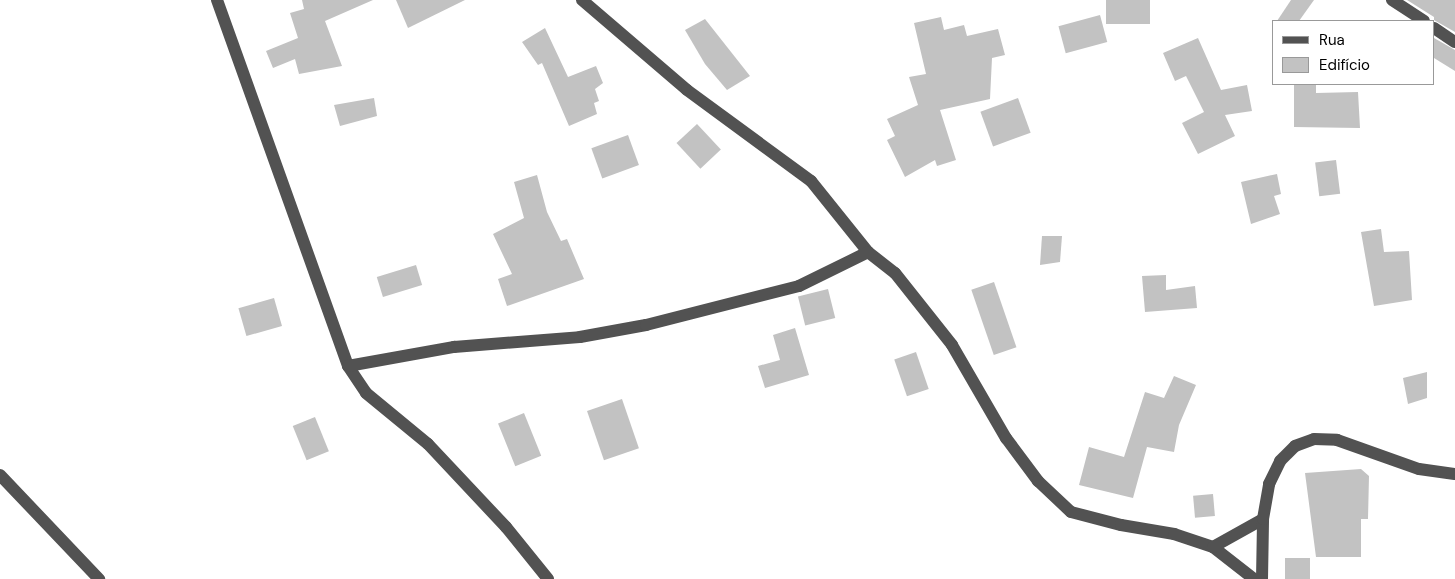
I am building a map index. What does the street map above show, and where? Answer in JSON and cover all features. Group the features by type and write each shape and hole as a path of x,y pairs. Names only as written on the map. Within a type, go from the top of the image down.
{"street":[{"path":"217,0 348,366 366,392 428,444 506,527 548,579"},
{"path":"582,0 687,90 811,181 868,252 895,273 952,345 1006,438 1038,481 1071,512 1121,525 1174,534 1213,547 1254,579"},
{"path":"1392,0 1422,20"},
{"path":"1435,29 1455,42"},
{"path":"348,366 454,347 580,337 646,324 798,286 868,252"},
{"path":"1262,579 1263,519 1269,484 1280,461 1294,446 1314,439 1337,440 1419,469 1455,474"},
{"path":"0,475 99,579"},
{"path":"1213,547 1263,519"}],"building":[{"path":"302,0 373,0 325,21 342,66 299,74 295,59 273,68 266,51 298,38 290,13 304,9"},
{"path":"396,0 465,0 408,28"},
{"path":"1106,0 1150,0 1150,24 1106,24"},
{"path":"1291,0 1314,0 1300,20 1278,20"},
{"path":"1407,0 1455,0 1455,32 1434,20 1434,17"},
{"path":"1100,15 1107,42 1066,53 1058,26"},
{"path":"941,17 944,30 964,25 967,36 998,29 1005,55 992,58 990,99 940,110 956,160 937,166 935,160 905,177 887,140 895,136 887,119 918,105 909,77 926,74 914,23"},
{"path":"705,19 750,76 727,90 705,64 685,30"},
{"path":"545,28 568,77 596,66 603,83 595,89 599,101 594,103 597,114 569,126 542,63 538,65 522,42"},
{"path":"1198,38 1221,90 1247,85 1252,111 1225,115 1235,136 1198,154 1182,123 1204,112 1186,76 1175,81 1163,53"},
{"path":"1435,39 1455,50 1455,71 1435,59"},
{"path":"1294,85 1316,85 1316,93 1358,92 1360,128 1294,127"},
{"path":"374,98 377,116 340,126 334,105"},
{"path":"1018,98 1031,133 993,146 980,112"},
{"path":"697,124 721,150 700,169 677,143"},
{"path":"628,135 639,165 602,178 591,148"},
{"path":"1336,160 1340,194 1319,196 1315,163"},
{"path":"1277,174 1281,194 1274,196 1280,214 1251,224 1241,182"},
{"path":"537,175 547,212 561,241 567,239 584,279 507,306 498,279 512,274 493,234 524,218 514,182"},
{"path":"1381,229 1384,252 1409,251 1412,300 1374,306 1361,232"},
{"path":"1042,236 1062,236 1060,262 1040,265"},
{"path":"416,265 422,285 383,297 377,277"},
{"path":"1166,275 1166,290 1195,286 1197,308 1145,312 1142,276"},
{"path":"994,282 1016,347 994,355 971,290"},
{"path":"828,289 835,318 805,326 798,296"},
{"path":"274,298 282,326 246,336 238,308"},
{"path":"795,328 809,375 765,388 758,366 780,360 773,335"},
{"path":"916,352 929,389 907,396 894,359"},
{"path":"1427,372 1427,398 1408,404 1403,378"},
{"path":"1174,376 1196,385 1179,425 1174,452 1147,447 1133,498 1079,485 1089,447 1124,457 1145,392 1164,398"},
{"path":"622,399 639,448 604,460 587,411"},
{"path":"524,413 541,456 515,466 498,423"},
{"path":"315,417 329,451 307,460 293,426"},
{"path":"1361,469 1369,476 1368,519 1361,519 1361,557 1316,557 1305,473"},
{"path":"1213,494 1215,516 1195,518 1193,496"},
{"path":"1285,558 1310,558 1310,579 1285,579"}]}
